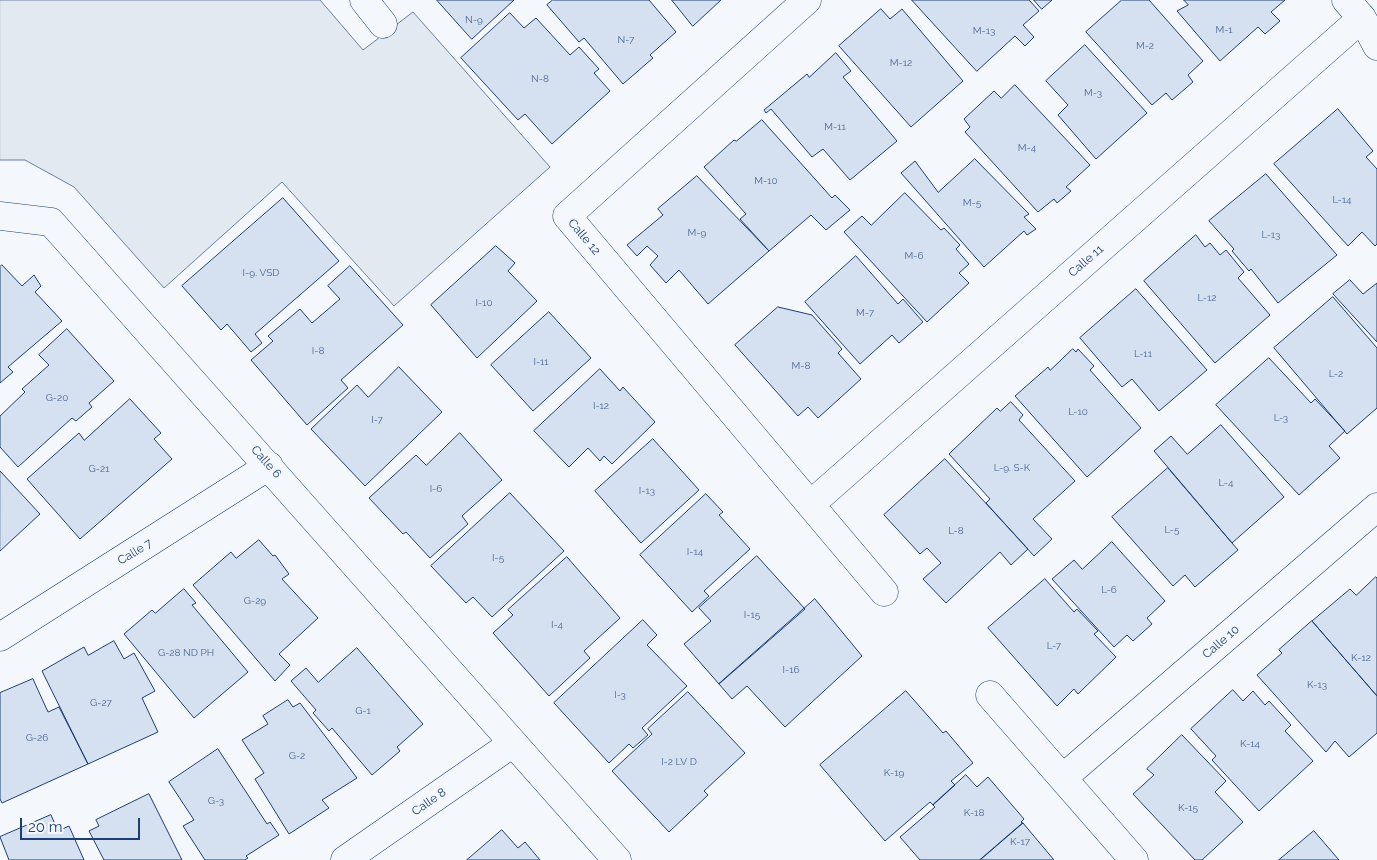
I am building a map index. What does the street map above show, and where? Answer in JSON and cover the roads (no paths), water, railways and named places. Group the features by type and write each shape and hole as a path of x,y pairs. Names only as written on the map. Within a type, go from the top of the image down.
{"street":[{"path":"364,0 383,24"},
{"name":"Calle 12","path":"807,0 567,216 811,504"},
{"path":"1354,9 1377,46"},
{"name":"Calle 11","path":"811,504 1354,9"},
{"name":"Calle 6","path":"0,216 51,222 270,466 617,860"},
{"name":"Calle 7","path":"0,638 270,466"},
{"path":"811,504 884,592"},
{"name":"Calle 10","path":"1064,778 1377,507"},
{"path":"990,695 1134,860"},
{"name":"Calle 8","path":"345,860 513,743"}]}
